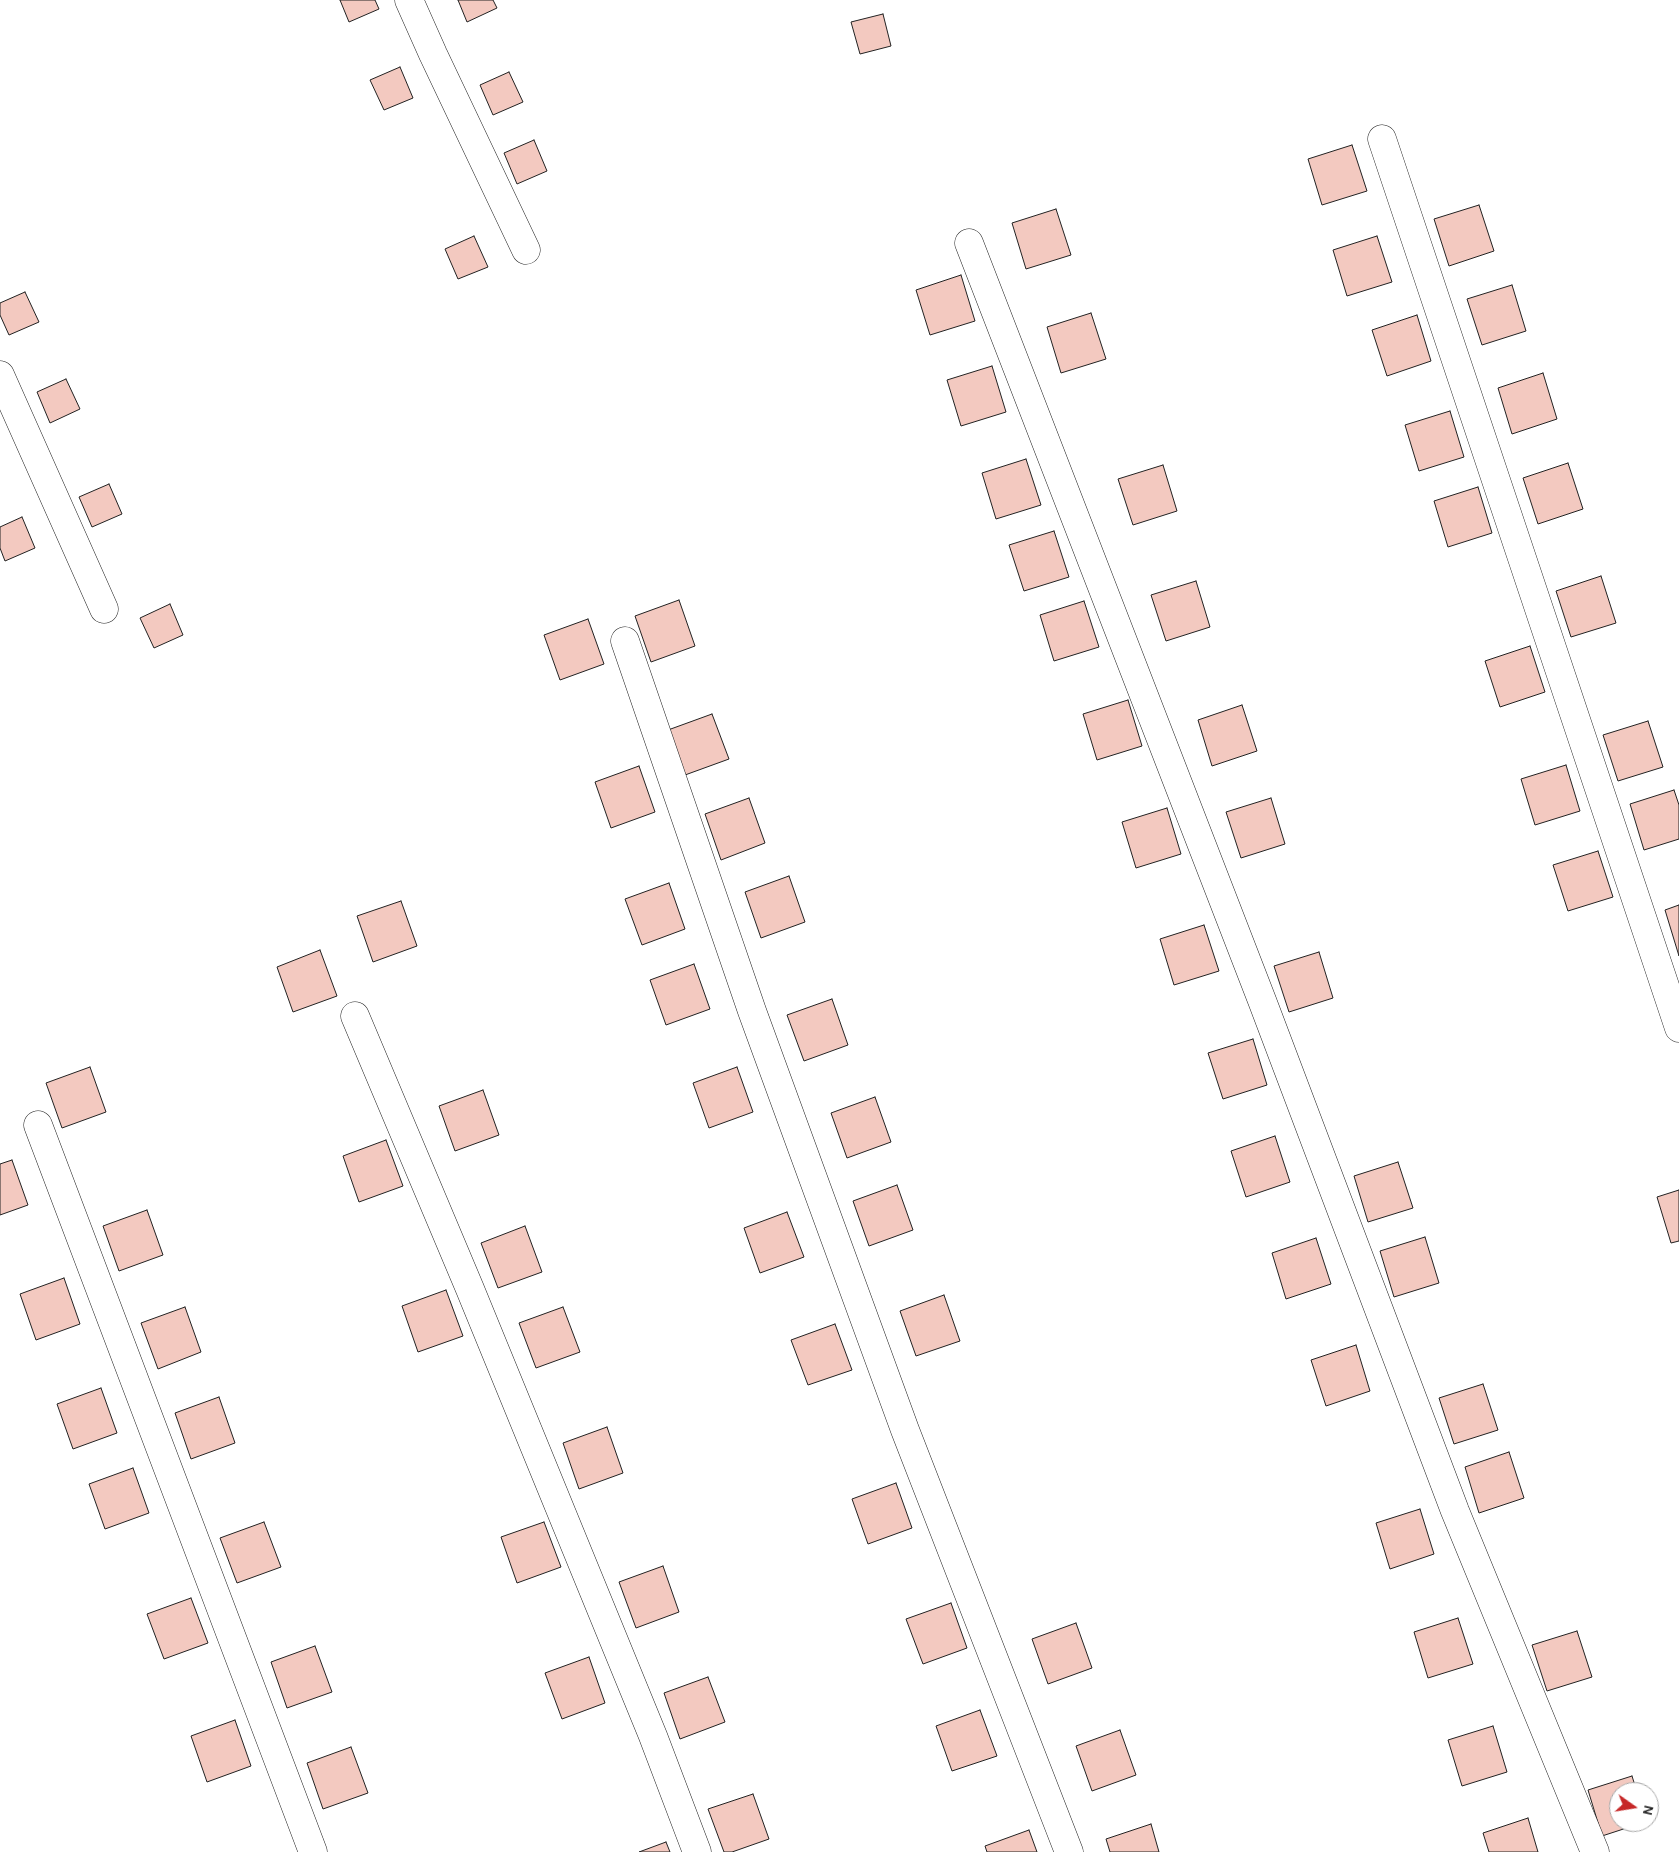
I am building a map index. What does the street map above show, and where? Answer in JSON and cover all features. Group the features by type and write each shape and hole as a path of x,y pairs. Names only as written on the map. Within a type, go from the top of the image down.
{"street":[{"path":"409,0 432,54 526,250"},
{"path":"1382,139 1679,1028"},
{"path":"969,243 1263,1003 1455,1511 1595,1852"},
{"path":"0,374 104,609"},
{"path":"625,641 752,1010 905,1430 1069,1852"},
{"path":"355,1016 470,1289 634,1690 697,1852"},
{"path":"38,1125 313,1852"}],"building":[{"path":"340,0 375,0 379,9 349,22"},
{"path":"458,0 493,0 497,8 467,22"},
{"path":"883,14 891,46 860,54 851,22"},
{"path":"400,67 413,98 384,110 370,80"},
{"path":"509,72 523,102 493,115 480,85"},
{"path":"534,140 547,171 517,184 504,153"},
{"path":"1352,145 1367,191 1322,205 1308,159"},
{"path":"1479,205 1494,251 1449,266 1434,219"},
{"path":"1056,209 1071,255 1026,269 1012,223"},
{"path":"474,236 488,267 458,279 445,249"},
{"path":"1377,236 1392,282 1347,296 1333,250"},
{"path":"961,275 975,321 930,335 916,290"},
{"path":"1512,285 1526,331 1482,345 1467,299"},
{"path":"25,292 39,322 9,335 0,315 0,303"},
{"path":"1091,313 1106,359 1061,373 1047,327"},
{"path":"1417,315 1431,361 1387,376 1372,330"},
{"path":"992,366 1006,412 961,426 947,380"},
{"path":"1543,373 1557,419 1512,434 1498,388"},
{"path":"66,379 80,409 50,423 37,392"},
{"path":"1450,411 1464,457 1419,471 1405,425"},
{"path":"1026,459 1041,505 996,519 982,473"},
{"path":"1568,463 1583,509 1538,524 1523,478"},
{"path":"1163,465 1177,511 1133,525 1118,479"},
{"path":"109,484 122,514 92,527 79,497"},
{"path":"1478,487 1492,533 1448,547 1434,501"},
{"path":"22,517 35,548 5,561 0,548 0,527"},
{"path":"1054,531 1069,577 1024,591 1009,545"},
{"path":"1601,576 1616,623 1571,637 1556,591"},
{"path":"1196,581 1210,627 1166,641 1151,595"},
{"path":"679,600 695,646 651,662 635,616"},
{"path":"1084,601 1099,647 1054,661 1040,615"},
{"path":"170,604 183,635 154,648 140,618"},
{"path":"588,619 604,664 560,680 544,635"},
{"path":"1530,646 1545,692 1500,707 1485,661"},
{"path":"1128,700 1142,746 1097,760 1083,714"},
{"path":"1242,705 1257,751 1212,766 1198,720"},
{"path":"712,714 729,759 685,775 668,730"},
{"path":"1648,721 1663,767 1618,781 1603,735"},
{"path":"1566,765 1580,811 1535,825 1521,779"},
{"path":"639,766 655,812 611,828 595,782"},
{"path":"1674,790 1679,805 1679,839 1644,850 1630,804"},
{"path":"749,798 765,843 721,860 705,814"},
{"path":"1271,798 1285,844 1241,858 1226,812"},
{"path":"1167,808 1181,854 1136,868 1122,822"},
{"path":"1598,851 1613,897 1568,911 1553,865"},
{"path":"789,876 805,922 761,938 745,892"},
{"path":"669,883 685,929 642,945 625,899"},
{"path":"401,901 417,946 373,962 357,916"},
{"path":"1679,905 1679,956 1665,910"},
{"path":"1204,925 1219,971 1174,985 1160,939"},
{"path":"320,950 337,996 293,1012 277,967"},
{"path":"1319,952 1333,998 1289,1012 1274,966"},
{"path":"694,964 710,1009 666,1025 650,980"},
{"path":"832,999 848,1045 804,1061 787,1015"},
{"path":"1253,1039 1267,1085 1223,1099 1208,1053"},
{"path":"90,1067 106,1112 62,1128 46,1083"},
{"path":"737,1067 753,1112 709,1128 693,1083"},
{"path":"483,1090 499,1135 455,1151 439,1106"},
{"path":"875,1097 891,1142 847,1158 831,1113"},
{"path":"1275,1136 1290,1182 1246,1197 1231,1151"},
{"path":"386,1140 403,1186 359,1202 343,1156"},
{"path":"12,1160 28,1205 0,1215 0,1164"},
{"path":"1398,1162 1413,1208 1368,1222 1354,1176"},
{"path":"897,1185 913,1230 869,1246 853,1201"},
{"path":"1679,1190 1679,1241 1671,1243 1657,1197"},
{"path":"147,1210 163,1255 119,1271 103,1226"},
{"path":"787,1212 804,1257 760,1273 744,1228"},
{"path":"525,1226 542,1272 498,1288 481,1243"},
{"path":"1425,1237 1439,1283 1394,1297 1380,1251"},
{"path":"1316,1238 1331,1284 1286,1299 1272,1253"},
{"path":"64,1278 80,1324 36,1340 20,1294"},
{"path":"446,1290 463,1336 418,1352 402,1306"},
{"path":"944,1295 960,1341 916,1356 900,1311"},
{"path":"185,1307 201,1352 158,1369 141,1323"},
{"path":"563,1307 580,1352 536,1368 519,1323"},
{"path":"835,1324 852,1370 808,1385 791,1340"},
{"path":"1356,1345 1370,1391 1326,1406 1311,1360"},
{"path":"1483,1384 1498,1430 1454,1444 1439,1398"},
{"path":"101,1388 117,1433 73,1449 57,1404"},
{"path":"219,1397 235,1443 191,1459 175,1413"},
{"path":"607,1427 623,1473 579,1489 563,1443"},
{"path":"1509,1452 1524,1498 1479,1513 1465,1467"},
{"path":"133,1468 149,1513 105,1529 89,1484"},
{"path":"896,1483 912,1528 868,1544 852,1499"},
{"path":"1420,1509 1434,1554 1390,1569 1376,1523"},
{"path":"264,1522 281,1567 237,1583 220,1538"},
{"path":"544,1522 561,1567 517,1583 501,1537"},
{"path":"663,1566 679,1612 636,1628 619,1582"},
{"path":"191,1598 208,1643 164,1659 147,1614"},
{"path":"951,1603 967,1648 923,1664 906,1619"},
{"path":"1458,1618 1473,1664 1428,1678 1414,1632"},
{"path":"1076,1623 1092,1668 1048,1684 1032,1639"},
{"path":"1577,1631 1592,1677 1547,1691 1532,1645"},
{"path":"315,1646 332,1692 287,1708 271,1662"},
{"path":"589,1657 605,1703 562,1719 545,1673"},
{"path":"708,1677 725,1722 680,1739 664,1693"},
{"path":"980,1710 997,1756 952,1771 936,1726"},
{"path":"235,1720 251,1766 207,1782 191,1736"},
{"path":"1493,1726 1507,1772 1462,1786 1448,1740"},
{"path":"1120,1730 1136,1775 1092,1791 1076,1746"},
{"path":"351,1747 368,1793 323,1809 307,1763"},
{"path":"1632,1776 1634,1782 1613,1782"},
{"path":"1609,1783 1609,1832 1614,1832 1602,1836 1588,1790"},
{"path":"753,1794 769,1839 732,1852 724,1852 708,1809"},
{"path":"1528,1818 1538,1852 1489,1852 1483,1833"},
{"path":"1151,1824 1159,1852 1110,1852 1106,1839"},
{"path":"1029,1830 1037,1852 987,1852 985,1846"},
{"path":"666,1842 670,1852 639,1852"}]}
